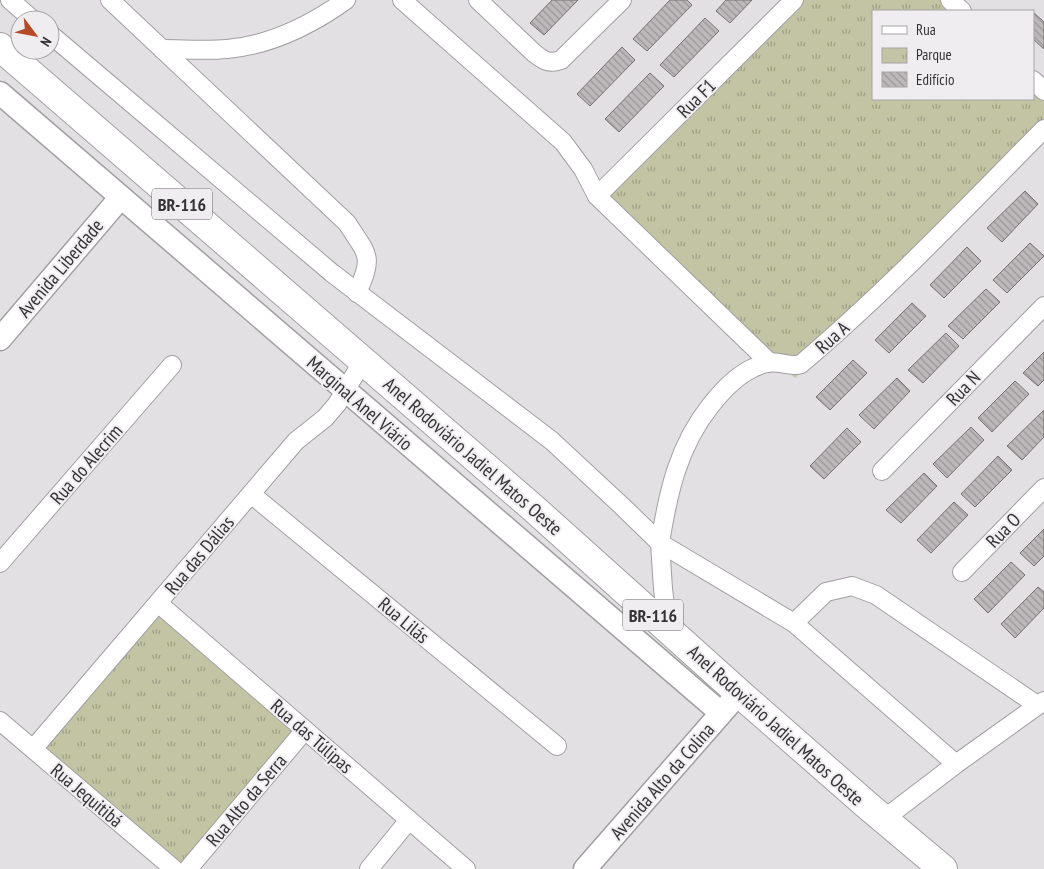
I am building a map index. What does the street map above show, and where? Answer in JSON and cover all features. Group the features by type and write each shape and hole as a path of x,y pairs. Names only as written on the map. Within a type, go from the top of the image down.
{"highway":[{"name":"Anel Rodoviário Jadiel Matos Oeste","path":"0,47 532,507 739,693 943,869"}],"street":[{"path":"10,0 22,10"},
{"path":"110,0 347,223 368,256 366,273 357,293"},
{"path":"162,49 228,49 281,38 328,13 346,0"},
{"path":"402,0 563,142 582,169 597,196 769,362 741,375 719,395 699,419 684,448 666,503 660,543 668,628"},
{"path":"478,0 544,61 553,62 561,60 622,0"},
{"name":"Rua F1","path":"597,196 794,0"},
{"path":"950,0 961,10"},
{"path":"60,42 357,293 480,384 552,441 660,543 727,581 794,623 956,764"},
{"path":"1034,81 1044,91"},
{"name":"Marginal Anel Viário","path":"0,93 721,713"},
{"name":"Rua A","path":"769,362 795,366 801,364 920,255 1044,129"},
{"name":"Avenida Liberdade","path":"0,339 121,197"},
{"name":"Rua N","path":"882,471 1044,306"},
{"name":"Rua das Dálias","path":"34,750 296,441 325,418 346,390 363,361"},
{"name":"Rua do Alecrim","path":"0,563 172,365"},
{"name":"Rua O","path":"962,572 1044,488"},
{"name":"Rua Lilás","path":"251,494 557,746"},
{"path":"794,623 826,592 852,586 876,595 1040,703 884,819"},
{"name":"Rua das Túlipas","path":"158,603 466,869"},
{"name":"Avenida Alto da Colina","path":"585,869 739,693"},
{"name":"Rua Jequitibá","path":"0,721 174,869"},
{"name":"Rua Alto da Serra","path":"188,869 305,730"},
{"path":"369,869 410,820"}],"green space":[{"path":"796,0 950,0 961,10 872,10 872,100 1034,100 1034,81 1044,91 1044,129 795,378 606,194"},
{"path":"158,603 305,730 188,869 174,869 33,749"}],"building":[{"path":"552,0 578,0 544,35 530,23"},
{"path":"670,0 687,0 692,5 647,51 633,39"},
{"path":"726,0 752,0 730,23 716,11"},
{"path":"1034,13 1044,22 1044,49 1034,40"},
{"path":"705,18 719,31 674,77 660,65"},
{"path":"622,47 635,60 590,106 577,94"},
{"path":"650,73 664,86 619,132 605,119"},
{"path":"1025,191 1038,204 1002,242 987,228"},
{"path":"1030,243 1044,256 1007,293 993,280"},
{"path":"967,247 981,261 944,298 930,285"},
{"path":"986,289 1000,302 963,339 948,326"},
{"path":"912,303 926,316 889,353 875,340"},
{"path":"946,333 959,346 923,383 908,370"},
{"path":"1044,352 1044,380 1038,386 1023,373"},
{"path":"853,360 867,373 830,410 816,397"},
{"path":"897,378 910,391 874,429 859,415"},
{"path":"1015,381 1029,394 992,432 978,418"},
{"path":"1044,410 1044,437 1022,460 1007,446"},
{"path":"971,427 984,440 947,478 933,464"},
{"path":"847,428 861,442 824,479 810,466"},
{"path":"998,456 1012,470 975,507 961,494"},
{"path":"924,473 937,486 901,523 886,510"},
{"path":"954,502 968,515 931,553 917,540"},
{"path":"1044,529 1044,556 1034,566 1020,553"},
{"path":"1011,562 1025,575 988,613 974,599"},
{"path":"1038,587 1044,592 1044,608 1015,638 1001,624"}]}
